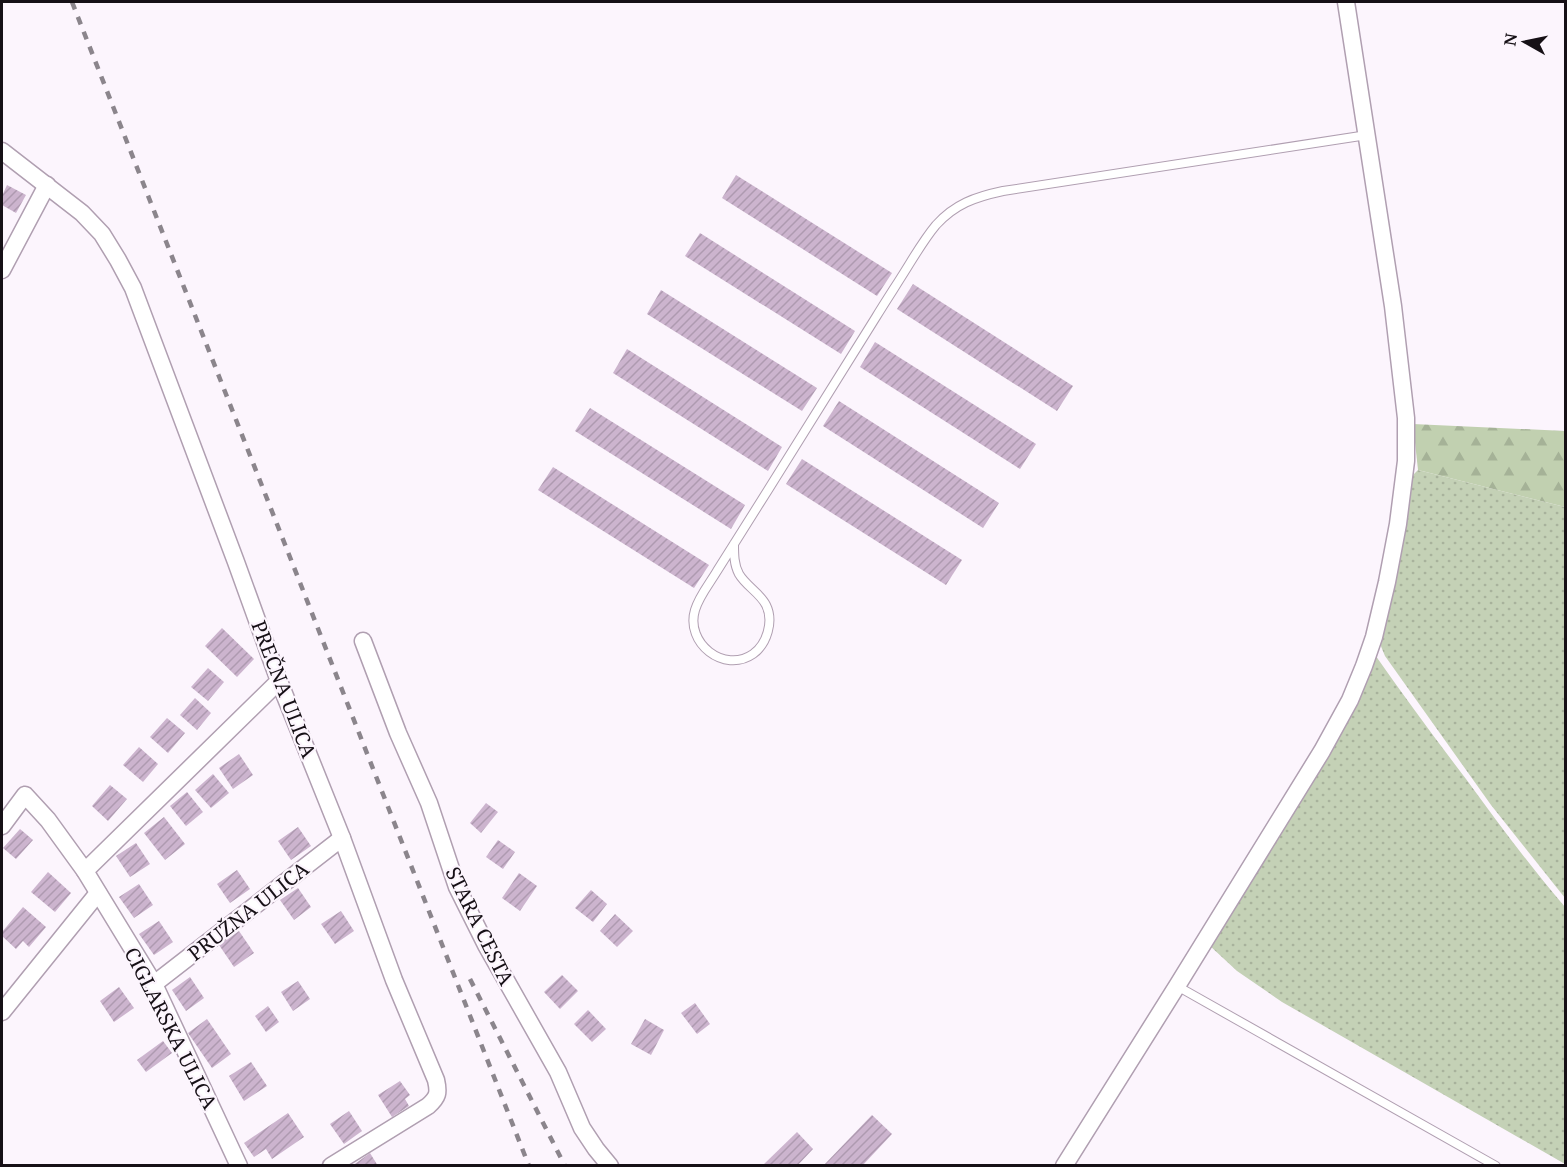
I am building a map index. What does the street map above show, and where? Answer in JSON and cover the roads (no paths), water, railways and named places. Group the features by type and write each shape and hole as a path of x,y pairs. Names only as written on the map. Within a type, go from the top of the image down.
{"street":[{"path":"1064,1166 1322,751 1350,700 1374,637 1398,524 1406,459 1406,418 1393,306 1346,2"},
{"name":"PREČNA ULICA","path":"2,151 82,213 102,234 133,288 279,681 342,838 394,980 436,1080 438,1090 435,1100 428,1106 330,1166"},
{"path":"2,270 47,185"},
{"name":"STARA CESTA","path":"363,641 398,733 429,803 457,887 486,945 558,1072 582,1128 609,1166"},
{"path":"85,872 279,681"},
{"name":"CIGLARSKA ULICA","path":"2,826 26,795 48,820 85,872 154,984 239,1166"},
{"name":"PRUŽNA ULICA","path":"154,984 342,838"},
{"path":"2,1012 98,893"}],"lane":[{"path":"734,544 738,573 767,606 768,633 758,650 751,656 724,660 707,651 695,635 693,617 697,604 734,544 925,239 936,225 956,207 976,197 1003,191 1367,135"},
{"path":"1177,986 1496,1166"}],"railway":[{"path":"72,2 529,1166"},
{"path":"470,979 565,1166"}]}
